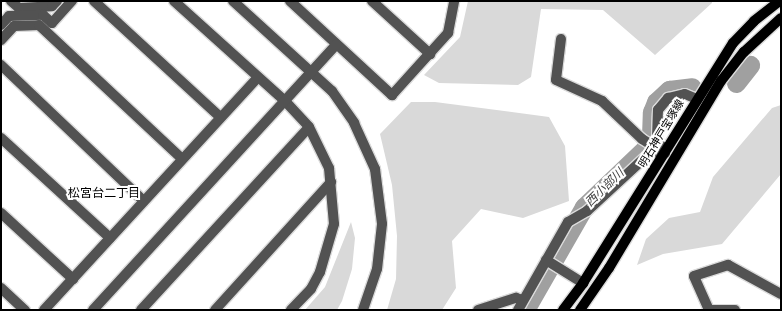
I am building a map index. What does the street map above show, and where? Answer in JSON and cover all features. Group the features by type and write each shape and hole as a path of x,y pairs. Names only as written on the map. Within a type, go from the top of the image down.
{"main road":[{"name":"明石神戸宝塚線","path":"563,310 583,283 733,43 754,21 780,1"},
{"path":"580,310 613,261 722,81 744,52 781,18"}],"street":[{"path":"11,1 19,8 52,6 57,1"},
{"path":"1,25 9,16 43,15 52,23 72,1"},
{"path":"94,1 220,117"},
{"path":"174,1 284,101 309,127 329,168 334,224 326,256 311,289 291,310"},
{"path":"233,1 332,91 354,123 375,169 382,224 378,269 363,310"},
{"path":"372,1 430,54"},
{"path":"293,2 336,45 392,95 448,33 454,1"},
{"path":"1,40 14,26 38,25 182,159"},
{"path":"561,39 556,80 602,101 642,139 665,152"},
{"path":"93,310 310,71 336,45"},
{"path":"1,65 144,201"},
{"path":"44,310 258,77"},
{"path":"665,152 657,138 658,110 668,98 685,94 697,99"},
{"path":"141,310 309,127"},
{"path":"1,138 110,238"},
{"path":"518,310 568,222 587,212 651,152 665,152"},
{"path":"215,310 331,182"},
{"path":"1,213 73,279"},
{"path":"546,260 583,283"},
{"path":"735,310 708,310 694,276 728,265 781,294"},
{"path":"1,288 25,310"},
{"path":"478,310 516,298 523,300"}],"shaded area":[{"path":"468,1 712,1 712,3 655,55 603,10 541,9 531,77 518,85 439,83 424,75 460,37"},
{"path":"411,102 435,102 549,117 565,146 569,201 523,218 481,209 452,241 456,288 442,310 387,310 396,279 397,236 392,185 380,134"},
{"path":"781,105 781,174 722,244 663,254 637,265 646,239 669,218 700,212 713,177 772,108"},
{"path":"351,222 355,238 352,269 342,301 337,310 305,310 325,287"}],"waterway":[{"name":"西小部川","path":"736,83 750,65"},
{"name":"西小部川","path":"525,310 584,207 646,148 651,136 652,112 656,102 669,90 692,87"}],"district":[{"name":"松宮台二丁目","path":"104,194"}]}
